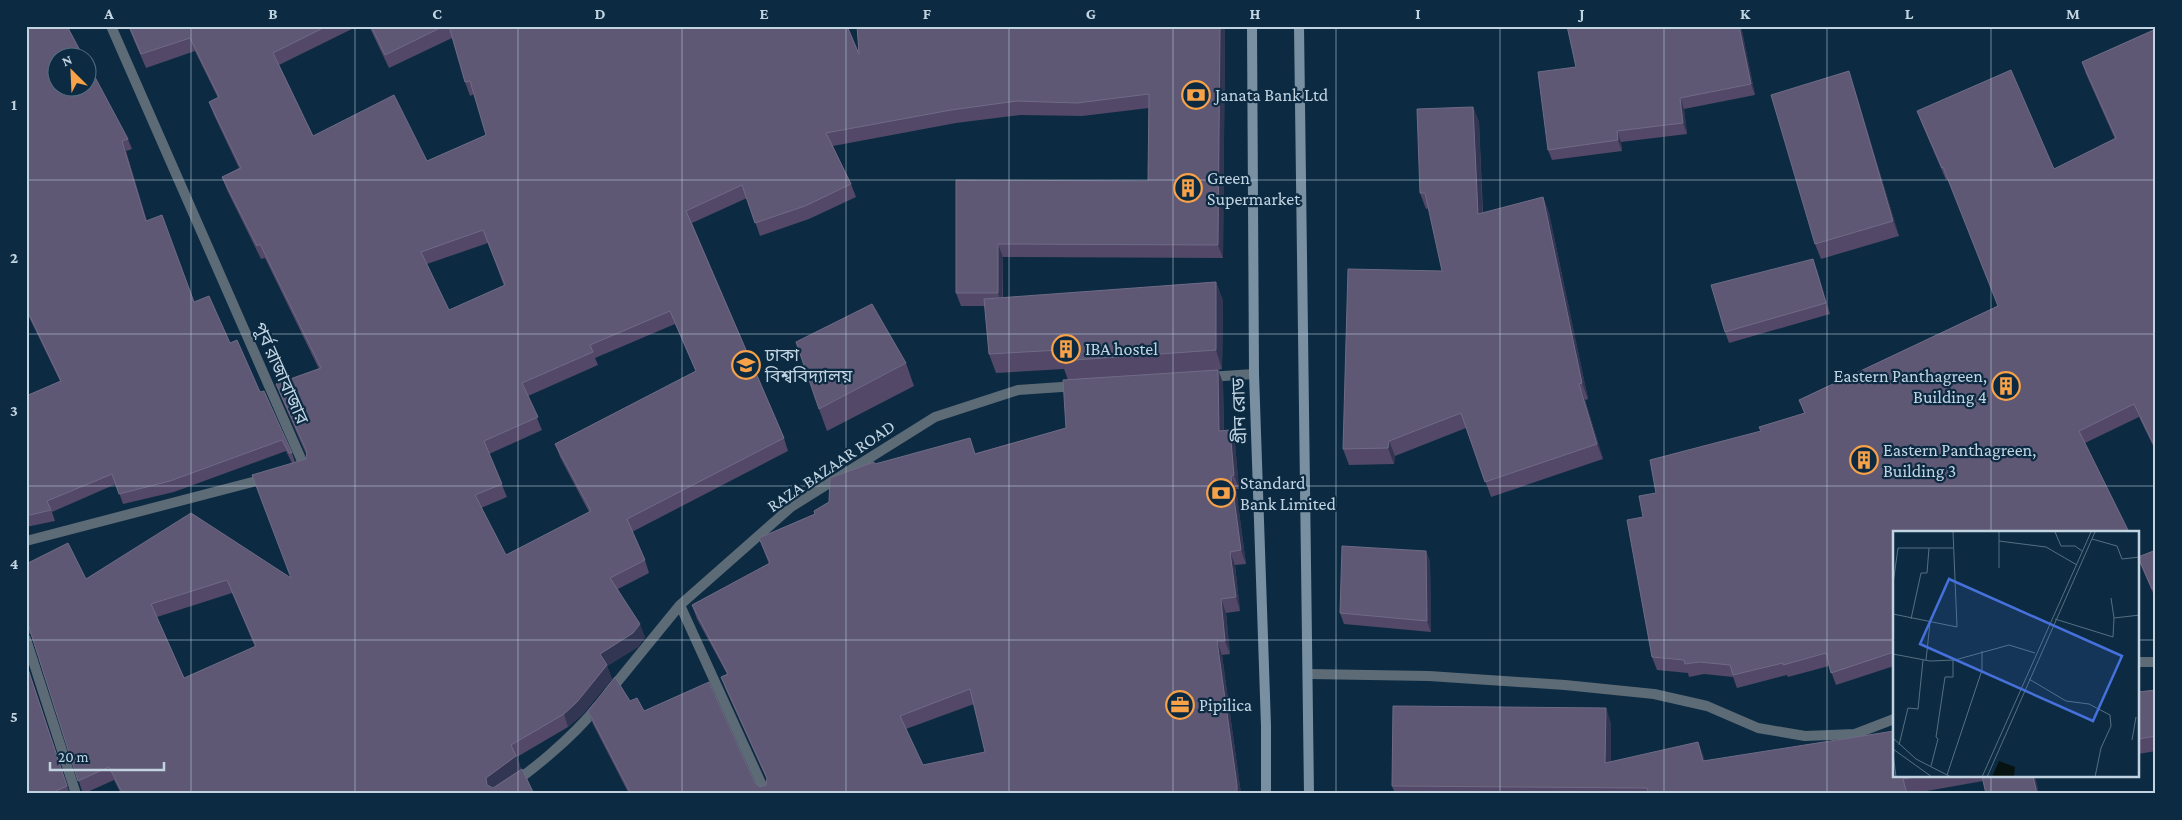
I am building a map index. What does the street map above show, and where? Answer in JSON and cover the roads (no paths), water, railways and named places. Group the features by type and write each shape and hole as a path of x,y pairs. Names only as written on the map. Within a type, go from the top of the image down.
{"main road":[{"name":"গ্রীন রোড","path":"1252,26 1254,374 1266,726 1266,794"},
{"path":"1299,26 1309,674 1309,794"}],"street":[{"name":"পূর্ব রাজাবাজার","path":"111,26 305,468 295,471"},
{"path":"1195,378 1254,374"},
{"name":"RAZA BAZAAR ROAD","path":"497,794 519,780 587,720 680,605 791,508 935,417 1018,390 1087,385"},
{"path":"26,541 276,476"},
{"path":"680,605 766,794"},
{"path":"26,639 76,794"},
{"path":"2140,662 2156,662"},
{"path":"1309,674 1429,676 1654,694 1707,706 1758,728 1805,736 1855,734 1893,719"}],"place":[{"name":"Janata Bank Ltd","path":"1196,95"},
{"name":"Green Supermarket","path":"1188,188"},
{"name":"IBA hostel","path":"1066,349"},
{"name":"ঢাকা বিশ্ববিদ্যালয়","path":"746,365"},
{"name":"Eastern Panthagreen, Building 4","path":"2006,386"},
{"name":"Eastern Panthagreen, Building 3","path":"1864,460"},
{"name":"Standard Bank Limited","path":"1221,493"},
{"name":"Pipilica","path":"1180,705"}]}
